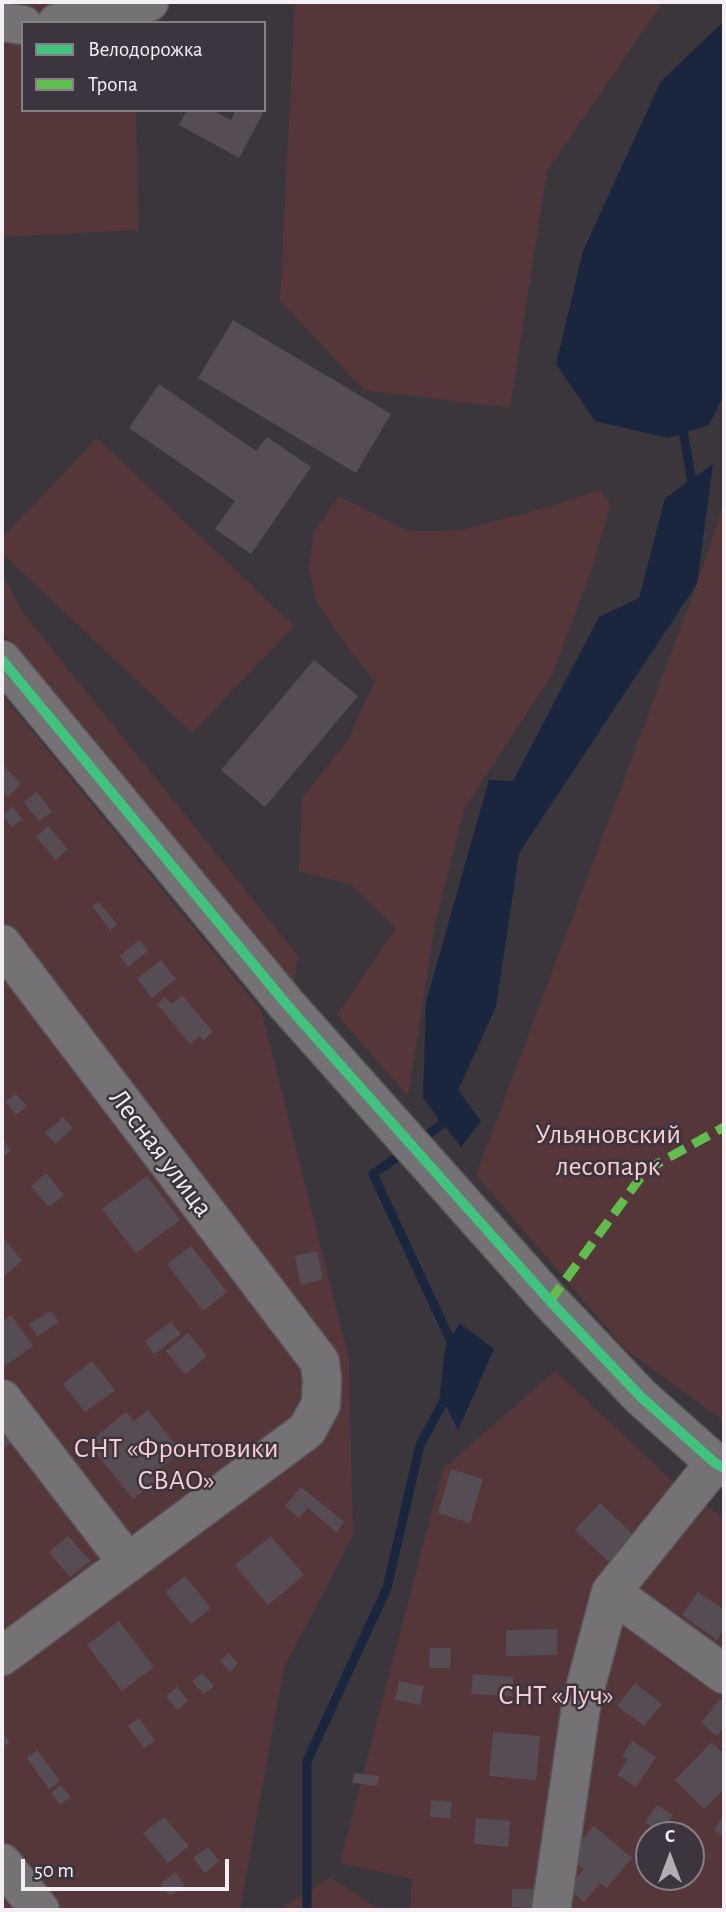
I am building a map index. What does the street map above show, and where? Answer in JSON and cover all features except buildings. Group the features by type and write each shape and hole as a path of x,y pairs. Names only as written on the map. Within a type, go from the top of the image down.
{"street":[{"path":"66,21 149,2"},
{"path":"2,22 21,25"},
{"path":"2,660 296,1016 550,1301 641,1396 720,1465 611,1592 582,1700 555,1908"},
{"name":"Лесная улица","path":"2,944 320,1362 321,1405 307,1430 128,1563"},
{"path":"2,1398 128,1563 2,1656"},
{"path":"611,1592 724,1674"},
{"path":"2,1863 40,1910"}],"green space":[{"path":"2,2 135,2 21,21 21,112 136,112 138,230 2,237"},
{"path":"295,2 663,2 547,171 510,408 364,390 280,301"},
{"path":"97,438 294,626 192,733 2,553 2,538"},
{"path":"599,490 611,504 591,571 553,673 464,809 435,924 408,1096 337,1015 396,928 350,884 299,871 302,798 347,742 375,682 316,600 309,569 314,532 339,496 408,531 462,530"},
{"name":"Ульяновский лесопарк","path":"724,502 724,1421 626,1350 476,1175 697,584"},
{"path":"2,575 24,614 298,956 293,987 2,632"},
{"name":"СНТ «Фронтовики СВАО»","path":"2,695 261,1010 349,1360 353,1536 284,1667 240,1910 2,1910"},
{"name":"СНТ «Луч»","path":"555,1371 680,1488 724,1518 724,1910 410,1910 412,1879 340,1863 443,1469"},
{"path":"331,1878 378,1910 278,1910"}],"water":[{"path":"724,3 724,395 709,425 668,438 595,421 556,364 583,251 661,81 722,23"},
{"path":"713,464 697,584 519,853 496,1007 458,1090 481,1121 461,1147 423,1098 426,1002 489,780 513,781 599,617 639,598 665,498"},
{"path":"460,1323 494,1349 458,1430 440,1394 445,1347"}],"waterway":[{"path":"682,424 693,489"},
{"path":"429,1134 443,1123 442,1111"},
{"path":"397,1157 373,1174 455,1350"},
{"path":"307,1910 307,1761 387,1588 420,1445 448,1393"}],"marked path":[{"path":"550,1301 646,1170 724,1127"}],"cycle path":[{"path":"2,660 287,1005 550,1301 641,1397 724,1468"}]}
